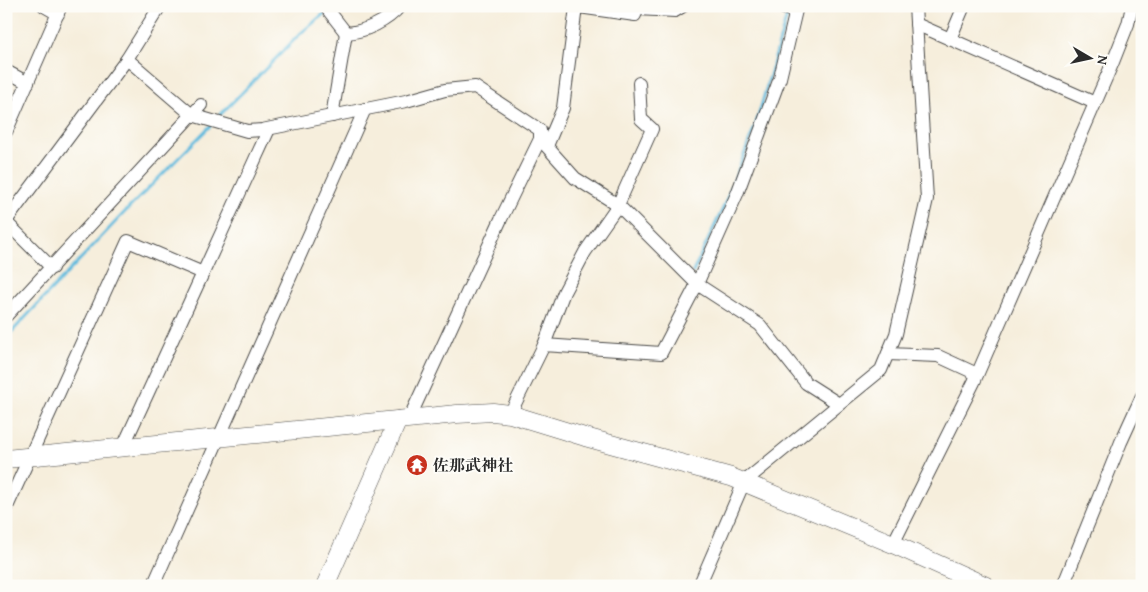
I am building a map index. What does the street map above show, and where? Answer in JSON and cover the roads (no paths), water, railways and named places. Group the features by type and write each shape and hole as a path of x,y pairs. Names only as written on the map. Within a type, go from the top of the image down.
{"street":[{"path":"6,132 60,10 44,6"},
{"path":"52,268 6,222 127,59 160,6"},
{"path":"325,6 344,30 356,32 393,15 400,6"},
{"path":"572,6 635,15 637,8 675,11 683,6"},
{"path":"699,586 744,482 881,370 896,334 927,199 914,6"},
{"path":"950,39 964,6"},
{"path":"893,544 978,374 1095,103 1128,24 1132,6"},
{"path":"325,586 501,219 563,108 576,7"},
{"path":"544,345 661,353 697,284 737,194 780,78 796,10 779,7"},
{"path":"916,24 1095,103"},
{"path":"332,116 344,30"},
{"path":"127,59 197,112 247,131 268,129 406,101 445,90 475,87 540,130 543,142 575,178 618,205 697,284 760,325 806,383 839,404"},
{"path":"6,71 28,83"},
{"path":"510,414 544,345 564,292 585,252 618,205 652,129 641,118 639,83"},
{"path":"153,586 365,109"},
{"path":"6,316 197,112"},
{"path":"123,447 268,129"},
{"path":"6,509 128,241 203,273"},
{"path":"888,354 938,356 978,374"},
{"path":"1063,586 1121,442 1142,396"},
{"path":"6,459 457,414 493,412 510,414 585,437 698,466 744,482 893,544 986,586"}],"waterway":[{"path":"216,119 300,34 326,12"},
{"path":"693,272 724,206 756,124 788,12"},
{"path":"6,338 123,214 212,124"}],"place":[{"name":"佐那武神社","path":"417,465"}]}
